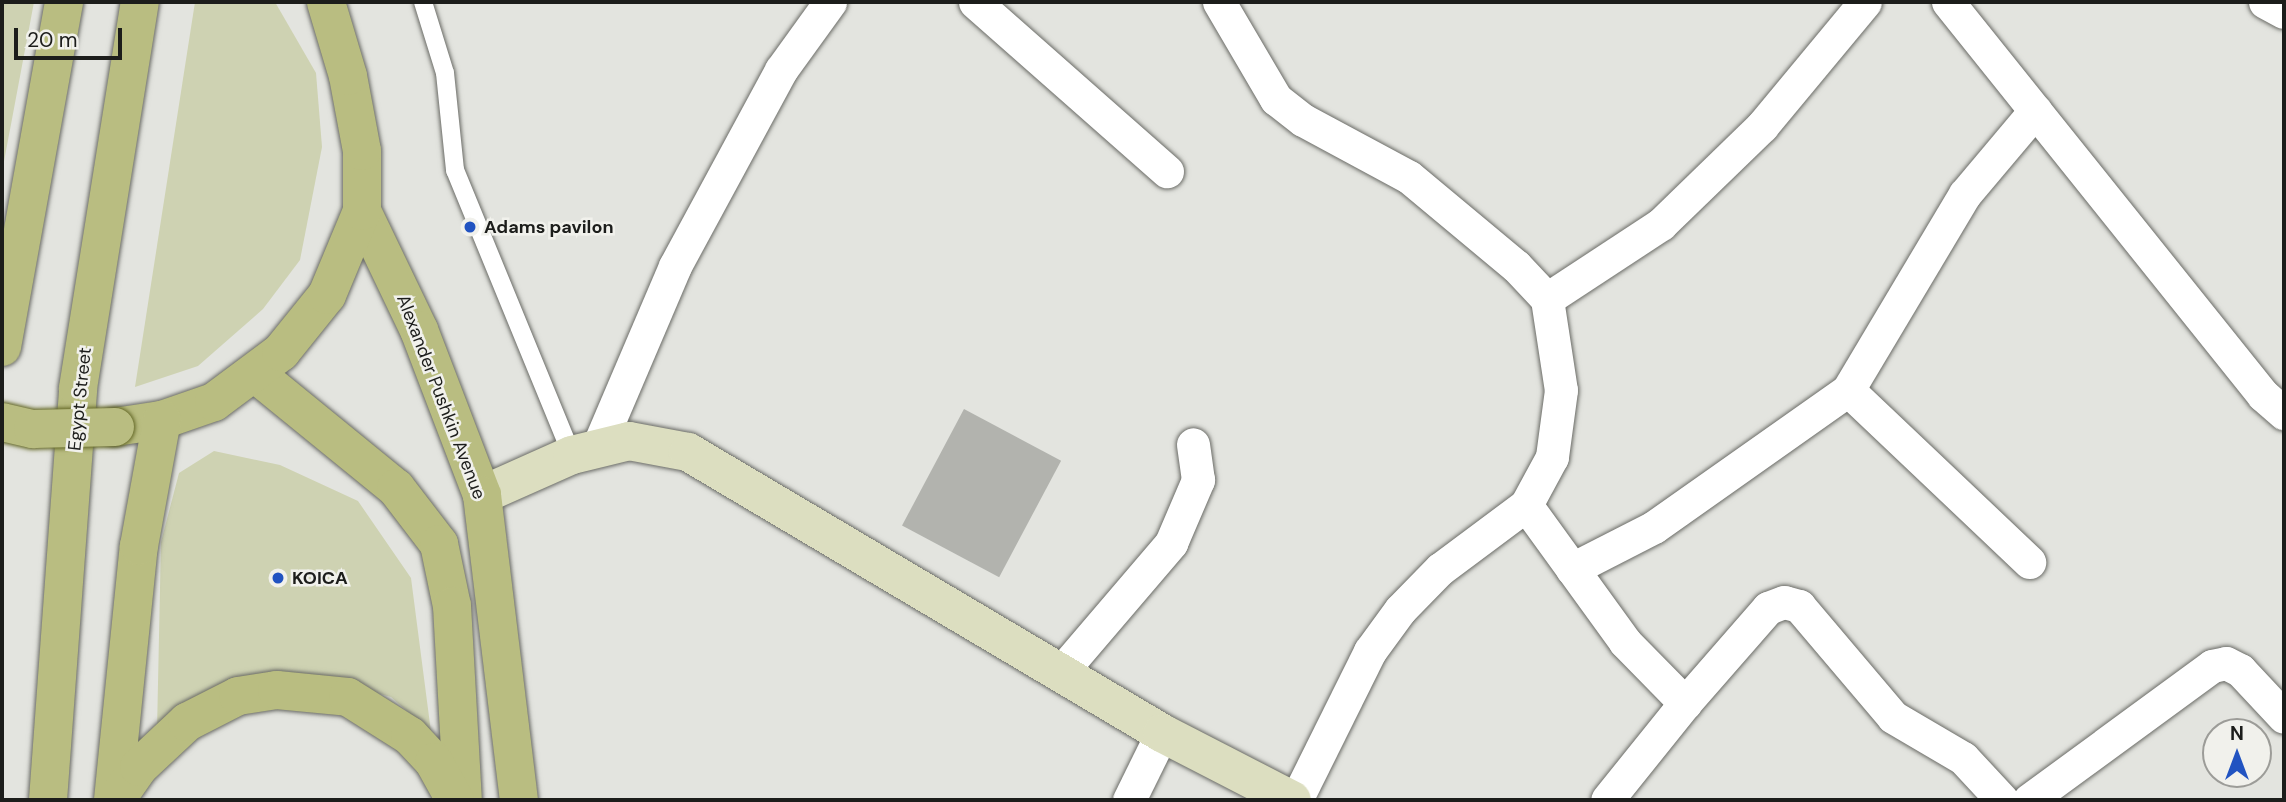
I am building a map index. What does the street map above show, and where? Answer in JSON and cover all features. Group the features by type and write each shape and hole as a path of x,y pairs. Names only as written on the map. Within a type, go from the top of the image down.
{"main road":[{"path":"2,347 64,2"},
{"name":"Egypt Street","path":"48,800 78,388 140,2"},
{"path":"2,422 33,429 115,427 162,420 215,402 256,374 327,295 362,211 362,151 348,76 326,2"},
{"name":"Alexander Pushkin Avenue","path":"362,211 419,330 482,495 519,800"},
{"path":"256,374 396,488 439,544 452,606 463,800"},
{"path":"115,800 139,546 162,420"},
{"path":"115,800 139,766 187,722 238,696 277,690 348,697 410,736 434,762 455,800"}],"street":[{"path":"584,452 675,266 781,70 830,2"},
{"path":"975,2 1167,171"},
{"path":"482,495 584,452 654,442 688,452 1162,733 1294,800 1370,650 1399,610 1440,569 1526,505 1552,457 1559,423 1561,390 1547,299 1516,266 1409,177 1303,120 1276,99 1219,2"},
{"path":"1547,299 1661,224 1762,126 1865,2"},
{"path":"1948,2 2263,395 2284,413"},
{"path":"2265,2 2284,12"},
{"path":"1572,569 1654,527 1848,390 1965,194 2035,111"},
{"path":"1848,390 2029,562"},
{"path":"1061,672 1171,543 1198,480 1193,444"},
{"path":"1526,505 1625,642 1685,703"},
{"path":"1607,800 1685,703 1768,608 1784,603 1799,606 1893,717 1962,758 2002,800"},
{"path":"2029,800 2212,666 2226,663 2240,670 2284,717"},
{"path":"1129,800 1162,733"}],"lane":[{"path":"423,2 444,74 455,170 584,452"}],"green space":[{"path":"2,2 34,2 2,172"},
{"path":"195,2 275,2 316,73 322,147 300,260 263,309 198,366 135,387"},
{"path":"214,451 280,465 358,501 411,578 431,732 391,697 341,683 157,730 161,542 179,473"}],"building":[{"path":"964,409 1061,461 999,577 902,526"}],"place":[{"name":"Adams pavilon","path":"470,227"},
{"name":"KOICA","path":"278,578"}]}
